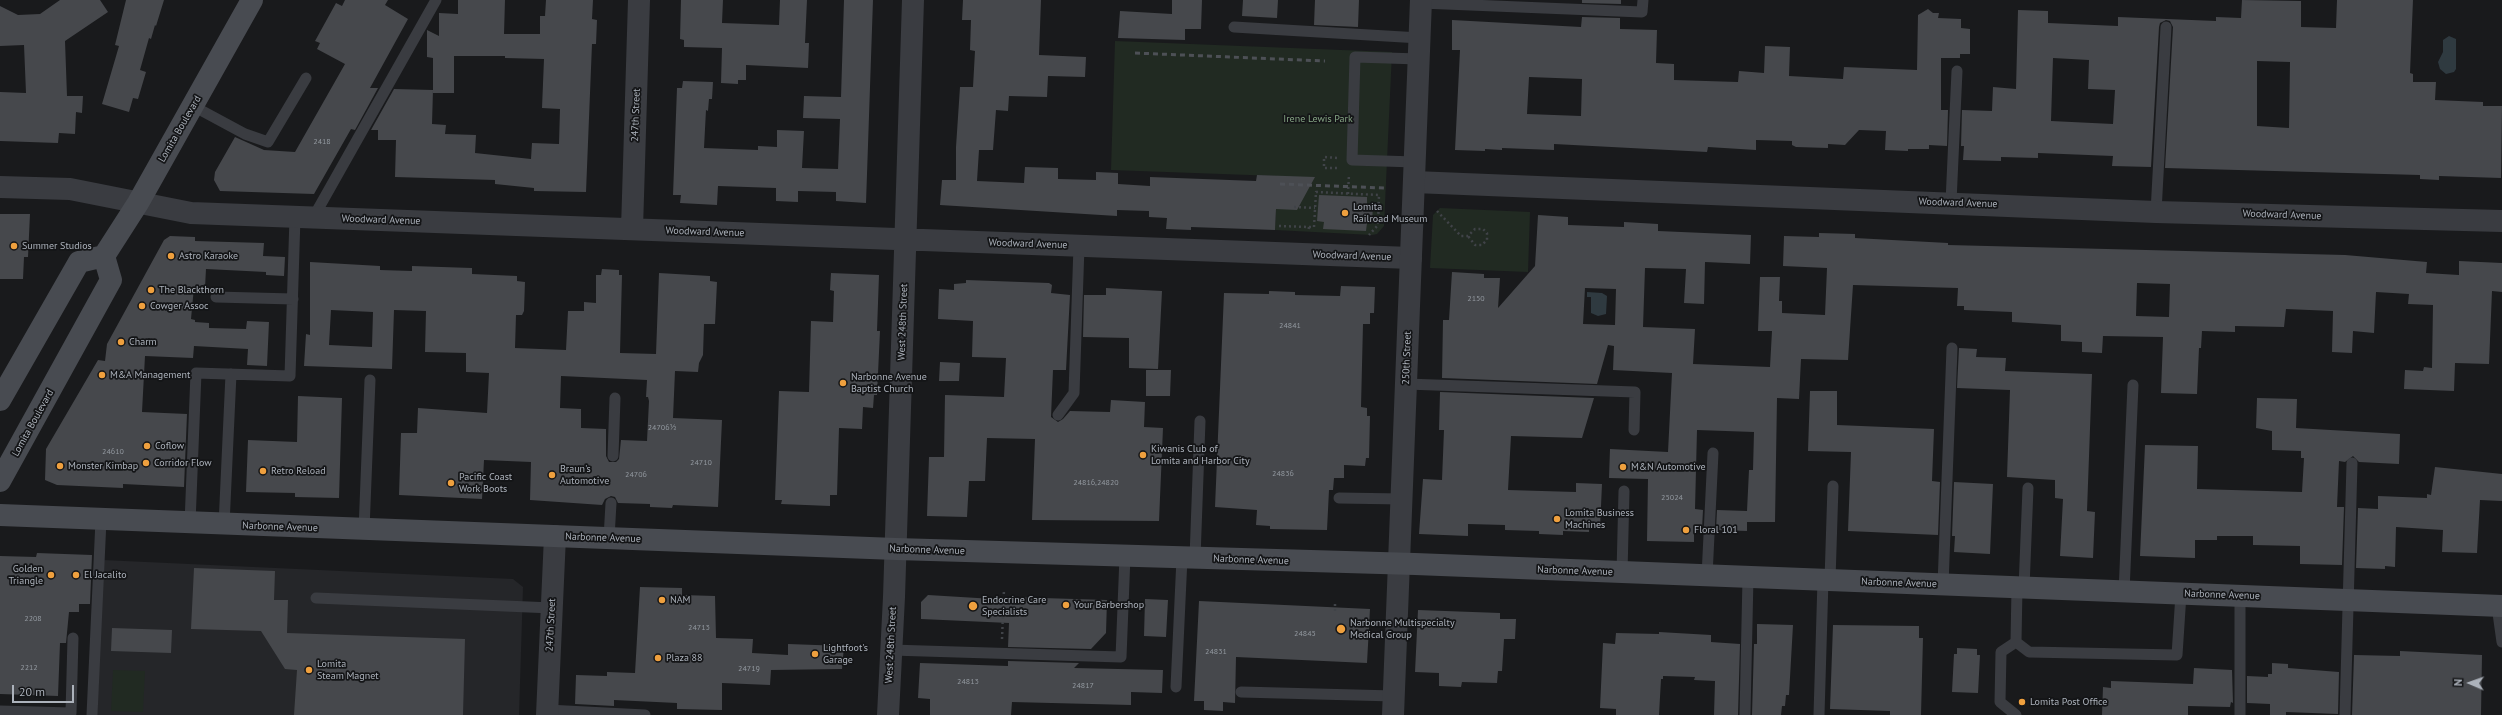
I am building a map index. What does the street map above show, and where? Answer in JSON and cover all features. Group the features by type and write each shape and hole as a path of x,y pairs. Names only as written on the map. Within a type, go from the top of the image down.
{"main road":[{"name":"Lomita Boulevard","path":"0,481 111,280 104,256 138,203 252,0"},
{"path":"0,400 79,262 104,256"},
{"name":"Narbonne Avenue","path":"0,515 190,524 896,549 1399,564 2500,606"}],"street":[{"name":"247th Street","path":"632,229 639,0"},
{"name":"West 248th Street","path":"888,715 896,549 913,0"},
{"name":"250th Street","path":"1394,705 1421,2"},
{"name":"Woodward Avenue","path":"1414,172 2156,212 2502,221"},
{"name":"Woodward Avenue","path":"0,187 70,189 191,214 1412,258"},
{"name":"247th Street","path":"547,712 555,536"}],"lane":[{"path":"190,524 196,372 290,376 293,300 304,217 436,0"},
{"path":"1421,2 1642,12 1643,0"},
{"path":"2156,212 2166,27"},
{"path":"1234,28 1420,48"},
{"path":"1414,172 1352,160 1355,57 1420,48"},
{"path":"1951,202 1957,71"},
{"path":"193,106 245,134 268,142 306,78"},
{"path":"1058,415 1074,393 1080,246"},
{"path":"216,297 293,300"},
{"path":"1943,585 1952,348"},
{"path":"224,525 231,374"},
{"path":"364,530 370,380"},
{"path":"1406,384 1635,392 1634,430"},
{"path":"2124,592 2133,385"},
{"path":"613,456 615,398"},
{"path":"1176,687 1189,558 1200,421"},
{"path":"1707,576 1713,453"},
{"path":"2345,715 2350,600 2352,463"},
{"path":"1818,715 1833,486"},
{"path":"2016,642 2028,488"},
{"path":"1622,573 1624,491"},
{"path":"1339,498 1402,499"},
{"path":"610,538 611,503"},
{"path":"92,715 101,520"},
{"path":"891,650 1121,657 1125,556"},
{"path":"1745,715 1748,577"},
{"path":"2016,642 2029,652 2177,656 2181,594"},
{"path":"2240,596 2240,715"},
{"path":"316,598 552,608"},
{"path":"2500,606 2502,642"},
{"path":"0,711 71,714 73,638"},
{"path":"2016,642 2001,652 2000,702 2016,715"},
{"path":"1241,692 1394,705"},
{"path":"547,712 645,715"}],"path":[{"path":"1324,157 1324,168"},
{"path":"1348,194 1349,169"},
{"path":"1279,226 1314,227 1316,192 1379,195 1378,225 1369,235"},
{"path":"1294,207 1316,208"},
{"path":"1436,211 1461,236 1468,236 1475,229 1483,229 1487,233 1487,240 1482,245 1475,245 1468,236"},
{"path":"1308,232 1309,227"},
{"path":"1002,654 1004,590"},
{"path":"1335,603 1335,611"}],"shaded area":[{"path":"2449,36 2456,39 2456,69 2454,72 2446,74 2440,69 2438,62 2443,52 2443,40"},
{"path":"1587,292 1602,293 1607,296 1606,314 1598,316 1591,313 1591,297 1587,297"},
{"name":"Lomita Steam Magnet","path":"103,560 513,579 523,587 519,715 97,715"}],"green space":[{"name":"Irene Lewis Park","path":"1115,41 1392,52 1384,226 1377,234 1372,235 1275,230 1277,176 1111,170"},
{"path":"1440,208 1530,212 1528,272 1430,268 1433,215"},
{"path":"113,670 145,671 143,712 111,711"}],"building":[{"path":"60,0 100,0 108,12 65,41 67,96 83,96 82,113 76,112 75,134 59,133 58,143 0,141 0,92 26,93 24,45 0,46 0,6 18,15 40,14"},
{"path":"126,0 164,0 151,39 149,38 140,70 146,72 138,99 133,98 129,112 102,104 119,46 115,45"},
{"path":"345,0 388,0 385,5 408,19 370,88 378,88 355,130 351,129 314,194 220,191 214,180 215,172 235,137 264,150 295,152 345,64 317,49 320,43 315,41 336,3 342,6"},
{"path":"458,0 505,0 504,34 540,34 540,16 545,16 546,0 593,0 592,19 597,20 596,44 592,44 586,192 534,191 534,188 495,184 495,180 395,177 396,140 378,140 378,130 371,130 394,89 433,90 433,58 427,57 427,30 439,36 439,13 458,14","holes":["454,56 505,56 505,58 544,59 542,108 560,109 559,144 532,143 531,159 475,153 476,135 445,134 446,125 432,124 433,90 433,93 454,93"]},
{"path":"681,0 723,0 722,23 779,25 780,0 807,0 805,43 809,43 808,68 746,65 746,80 738,80 738,84 721,83 722,48 684,47 684,40 680,39"},
{"path":"844,0 873,0 866,203 836,201 836,192 798,191 798,202 776,201 776,188 718,186 717,205 680,203 681,195 673,195 677,88 682,88 683,81 713,82 712,99 709,99 708,111 706,110 704,148 758,150 758,146 777,147 777,130 804,131 802,168 838,169 840,119 803,118 804,96 841,97"},
{"path":"963,0 1041,0 1039,55 1086,57 1085,77 1048,76 1047,97 1009,96 1008,111 996,110 993,150 979,150 977,181 1024,183 1025,167 1058,168 1058,179 1096,180 1096,172 1118,173 1118,184 1150,186 1150,177 1256,181 1257,175 1315,177 1297,210 1276,209 1275,230 1191,227 1191,230 1166,229 1167,218 1149,217 1149,211 1117,210 1117,216 940,205 942,180 956,180 956,147 960,87 973,87 975,51 970,50 971,20 962,20"},
{"path":"1172,0 1202,0 1201,29 1185,29 1185,40 1118,38 1120,11 1172,14"},
{"path":"1243,0 1278,0 1277,18 1242,16"},
{"path":"1315,0 1359,0 1358,27 1314,25"},
{"path":"1582,0 1621,0 1621,4 1582,3"},
{"path":"2242,0 2301,1 2301,27 2336,28 2337,0 2413,0 2410,73 2413,74 2413,82 2436,82 2435,100 2483,102 2483,106 2502,106 2501,178 2439,176 2439,180 2420,179 2420,175 2165,168 2173,27 2170,21 2166,20 2160,23 2159,27 2151,167 2112,166 2113,156 2038,153 2038,158 2001,157 2001,161 1963,160 1964,146 1961,146 1962,110 1992,111 1993,87 2016,89 2018,10 2048,11 2048,23 2118,26 2118,17 2216,21 2216,17 2241,18","holes":["2053,58 2089,60 2088,89 2115,90 2113,124 2051,121","2257,61 2290,62 2289,128 2257,126"]},
{"path":"1928,9 1933,13 1939,13 1938,18 1961,19 1961,28 1970,29 1970,54 1960,54 1960,58 1941,58 1941,110 1948,110 1947,146 1929,145 1929,149 1908,149 1908,151 1885,150 1886,131 1859,130 1845,145 1828,144 1828,148 1796,147 1792,145 1792,141 1756,140 1756,150 1708,147 1707,152 1554,144 1554,150 1502,148 1502,150 1485,149 1485,151 1455,150 1460,50 1452,50 1452,20 1581,27 1582,17 1620,18 1620,29 1657,30 1656,63 1674,64 1674,80 1738,82 1739,71 1764,73 1765,46 1790,47 1789,76 1843,79 1844,67 1917,70 1918,15","holes":["1529,77 1582,79 1581,116 1527,114"]},
{"name":"Lomita Railroad Museum","path":"1319,195 1367,197 1367,205 1373,205 1372,223 1367,223 1366,231 1323,229 1324,222 1317,221"},
{"name":"Summer Studios","path":"0,214 30,214 28,257 24,257 23,279 0,279"},
{"path":"1538,215 1568,217 1568,225 1624,227 1624,222 1658,224 1658,231 1751,235 1750,264 1705,262 1704,304 1684,303 1686,269 1645,268 1643,327 1695,329 1693,364 1770,367 1772,331 1758,331 1760,277 1780,277 1779,301 1782,301 1782,313 1825,315 1827,268 1783,266 1784,236 1819,237 1819,233 1855,234 1855,238 1948,243 1948,245 2345,255 2427,262 2426,273 2459,275 2459,261 2502,263 2502,292 2492,291 2489,364 2455,363 2454,391 2404,389 2405,370 2423,371 2424,367 2432,368 2433,305 2408,304 2409,294 2376,292 2374,333 2353,331 2352,353 2332,352 2333,311 2286,309 2284,327 2235,326 2235,332 2202,331 2201,348 2199,348 2197,394 2161,393 2163,337 2103,336 2102,353 2082,352 2082,342 2061,341 2061,325 2012,322 2012,312 1964,310 1964,306 1957,306 1958,288 1853,285 1848,360 1801,359 1799,399 1777,398 1775,522 1747,522 1747,531 1716,530 1717,510 1747,511 1749,470 1753,470 1754,432 1697,430 1695,509 1703,510 1702,529 1694,529 1694,542 1647,541 1648,479 1609,478 1610,449 1668,452 1672,373 1613,370 1614,346 1608,345 1597,384 1442,378 1443,320 1449,320 1452,272 1484,274 1484,278 1500,278 1498,308 1535,266","holes":["2137,283 2170,284 2169,317 2136,316","1585,288 1616,289 1615,325 1583,324"]},
{"path":"170,236 195,237 195,241 264,243 263,256 285,257 284,276 266,275 266,272 206,269 205,287 194,287 191,319 195,320 195,322 209,323 209,328 246,329 247,321 269,322 267,366 247,365 248,349 194,346 193,358 145,356 142,412 187,414 184,487 123,484 123,488 57,485 45,480 46,449 98,360 105,361 107,344 164,240"},
{"path":"310,262 380,266 380,270 412,271 412,266 472,268 472,274 517,276 517,281 525,282 524,311 522,315 516,315 515,348 566,350 568,311 584,311 584,302 596,303 596,275 601,275 602,269 619,270 619,275 622,275 620,353 656,354 659,273 710,276 710,281 717,282 715,324 704,324 703,355 699,363 698,372 675,371 673,418 722,420 718,507 673,505 672,508 650,507 650,504 618,503 615,497 611,496 605,499 602,505 530,500 531,462 484,460 482,499 399,495 401,433 417,433 418,408 487,413 489,373 466,372 466,353 425,352 426,311 394,310 392,369 304,366 306,334 310,335","holes":["331,310 373,312 372,347 329,345","561,376 647,380 646,397 648,397 649,401 647,441 621,440 619,459 616,462 609,462 606,456 606,429 581,428 581,409 560,408"]},
{"name":"Narbonne Avenue Baptist Church","path":"831,273 879,275 877,331 880,331 877,395 874,395 873,408 863,407 862,429 839,428 837,495 830,495 830,506 781,504 782,500 775,500 779,391 809,392 811,321 833,322 834,291 830,290"},
{"path":"966,280 1049,283 1052,285 1051,293 1070,295 1066,370 1053,370 1051,417 1058,422 1070,411 1110,412 1111,400 1145,402 1144,427 1163,428 1159,521 1032,520 1035,439 987,438 985,481 969,481 967,517 927,516 929,457 944,457 945,395 1004,397 1006,358 972,357 973,321 938,319 939,289 954,290 954,284 966,283"},
{"path":"1341,286 1375,287 1374,313 1370,313 1370,324 1363,324 1361,407 1367,408 1367,416 1370,416 1369,458 1366,458 1365,466 1344,465 1344,478 1334,478 1333,490 1329,490 1327,530 1270,529 1270,526 1256,525 1257,510 1215,507 1224,293 1269,294 1269,291 1295,292 1295,295 1340,296"},
{"path":"1106,288 1162,291 1158,369 1129,368 1129,338 1083,337 1084,295 1106,295"},
{"path":"1959,348 1977,349 1976,357 2006,358 2005,371 2092,374 2087,511 2095,512 2093,558 2060,556 2063,499 2055,498 2055,480 2007,477 2010,390 1957,388"},
{"path":"940,362 960,363 959,381 939,381"},
{"path":"1146,370 1171,370 1170,396 1146,396"},
{"path":"1810,391 1837,391 1837,425 1934,429 1932,481 1940,482 1938,535 1848,531 1851,452 1808,451"},
{"path":"1440,392 1594,398 1582,438 1511,436 1508,490 1576,492 1576,483 1602,484 1600,528 1589,528 1589,532 1563,531 1563,535 1539,534 1539,531 1505,530 1505,525 1468,524 1468,536 1419,534 1423,479 1442,480 1444,430 1439,430"},
{"path":"298,396 342,398 339,498 295,497 295,493 246,492 248,440 297,442"},
{"path":"2257,398 2297,399 2296,428 2400,434 2399,464 2359,462 2353,456 2345,462 2339,461 2337,507 2344,507 2342,565 2300,564 2300,546 2253,545 2253,536 2217,536 2217,540 2195,540 2195,558 2140,556 2145,445 2198,446 2197,489 2302,492 2304,458 2301,458 2301,451 2272,450 2272,431 2256,428"},
{"path":"2435,467 2502,474 2502,501 2480,500 2477,553 2442,552 2443,530 2396,527 2395,567 2385,566 2385,569 2356,568 2358,508 2378,509 2378,496 2427,498 2427,494 2431,495"},
{"path":"1954,482 1993,484 1990,554 1954,552 1955,536 1952,536"},
{"path":"37,553 92,555 90,604 79,604 79,612 69,612 66,643 60,643 58,696 0,694 0,556 36,557"},
{"path":"194,568 275,571 274,600 288,600 287,633 465,639 463,715 294,715 297,670 285,669 261,631 191,629"},
{"path":"640,587 682,588 682,595 715,596 716,638 753,639 752,653 788,655 788,644 844,646 842,669 771,670 770,685 722,683 722,710 677,709 677,703 614,700 614,706 575,704 576,675 607,676 607,672 635,673"},
{"path":"928,595 1010,600 1010,597 1107,600 1106,633 1091,649 1008,647 1009,623 921,619 921,602"},
{"path":"1145,599 1168,600 1166,637 1144,636"},
{"path":"1199,601 1370,609 1367,663 1236,657 1235,703 1223,702 1223,711 1204,710 1204,701 1194,701"},
{"path":"1418,610 1500,613 1500,619 1516,619 1515,639 1504,639 1502,671 1498,671 1497,683 1462,682 1461,687 1439,686 1439,673 1415,672"},
{"path":"1757,624 1793,625 1789,695 1786,695 1785,706 1782,706 1781,715 1752,715 1754,644 1757,644"},
{"path":"1833,625 1919,626 1919,638 1923,638 1921,715 1890,715 1890,711 1830,709"},
{"path":"112,628 172,630 171,653 111,651"},
{"path":"1659,632 1711,635 1711,642 1740,644 1738,715 1714,715 1715,681 1694,680 1695,677 1663,676 1663,679 1661,679 1659,715 1616,715 1616,709 1600,708 1603,643 1615,644 1616,633 1659,634"},
{"path":"1957,648 1977,649 1977,655 1980,655 1978,693 1952,692 1954,654 1957,654"},
{"path":"2400,651 2482,655 2481,715 2352,715 2354,655 2400,656"},
{"path":"1008,661 1079,663 1074,668 1163,670 1162,693 1131,692 1131,705 1012,702 1011,715 930,715 930,699 918,698 920,663 1008,666"},
{"path":"2272,663 2288,664 2288,668 2339,672 2338,714 2286,712 2286,715 2270,715 2270,704 2247,703 2247,676 2268,677 2268,674 2272,674"},
{"path":"2194,668 2232,670 2233,703 2231,702 2230,707 2188,706 2188,715 2102,715 2103,687 2111,688 2111,681 2193,684"}],"railway":[{"path":"1135,53 1325,61"},
{"path":"1280,184 1384,188"}],"place":[{"name":"Lomita Railroad Museum","path":"1345,213"},
{"name":"Summer Studios","path":"14,246"},
{"name":"Astro Karaoke","path":"171,256"},
{"name":"The Blackthorn","path":"151,290"},
{"name":"Cowger Assoc","path":"142,306"},
{"name":"Charm","path":"121,342"},
{"name":"M&A Management","path":"102,375"},
{"name":"Narbonne Avenue Baptist Church","path":"843,383"},
{"name":"Coflow","path":"147,446"},
{"name":"Kiwanis Club of Lomita and Harbor City","path":"1143,455"},
{"name":"Corridor Flow","path":"146,463"},
{"name":"Monster Kimbap","path":"60,466"},
{"name":"M&N Automotive","path":"1623,467"},
{"name":"Retro Reload","path":"263,471"},
{"name":"Braun's Automotive","path":"552,475"},
{"name":"Pacific Coast Work Boots","path":"451,483"},
{"name":"Lomita Business Machines","path":"1557,519"},
{"name":"Floral 101","path":"1686,530"},
{"name":"Golden Triangle","path":"51,575"},
{"name":"El Jacalito","path":"76,575"},
{"name":"NAM","path":"662,600"},
{"name":"Your Barbershop","path":"1066,605"},
{"name":"Endocrine Care Specialists","path":"973,606"},
{"name":"Narbonne Multispecialty Medical Group","path":"1341,629"},
{"name":"Lightfoot's Garage","path":"815,654"},
{"name":"Plaza 88","path":"658,658"},
{"name":"Lomita Steam Magnet","path":"309,670"},
{"name":"Lomita Post Office","path":"2022,702"}]}
